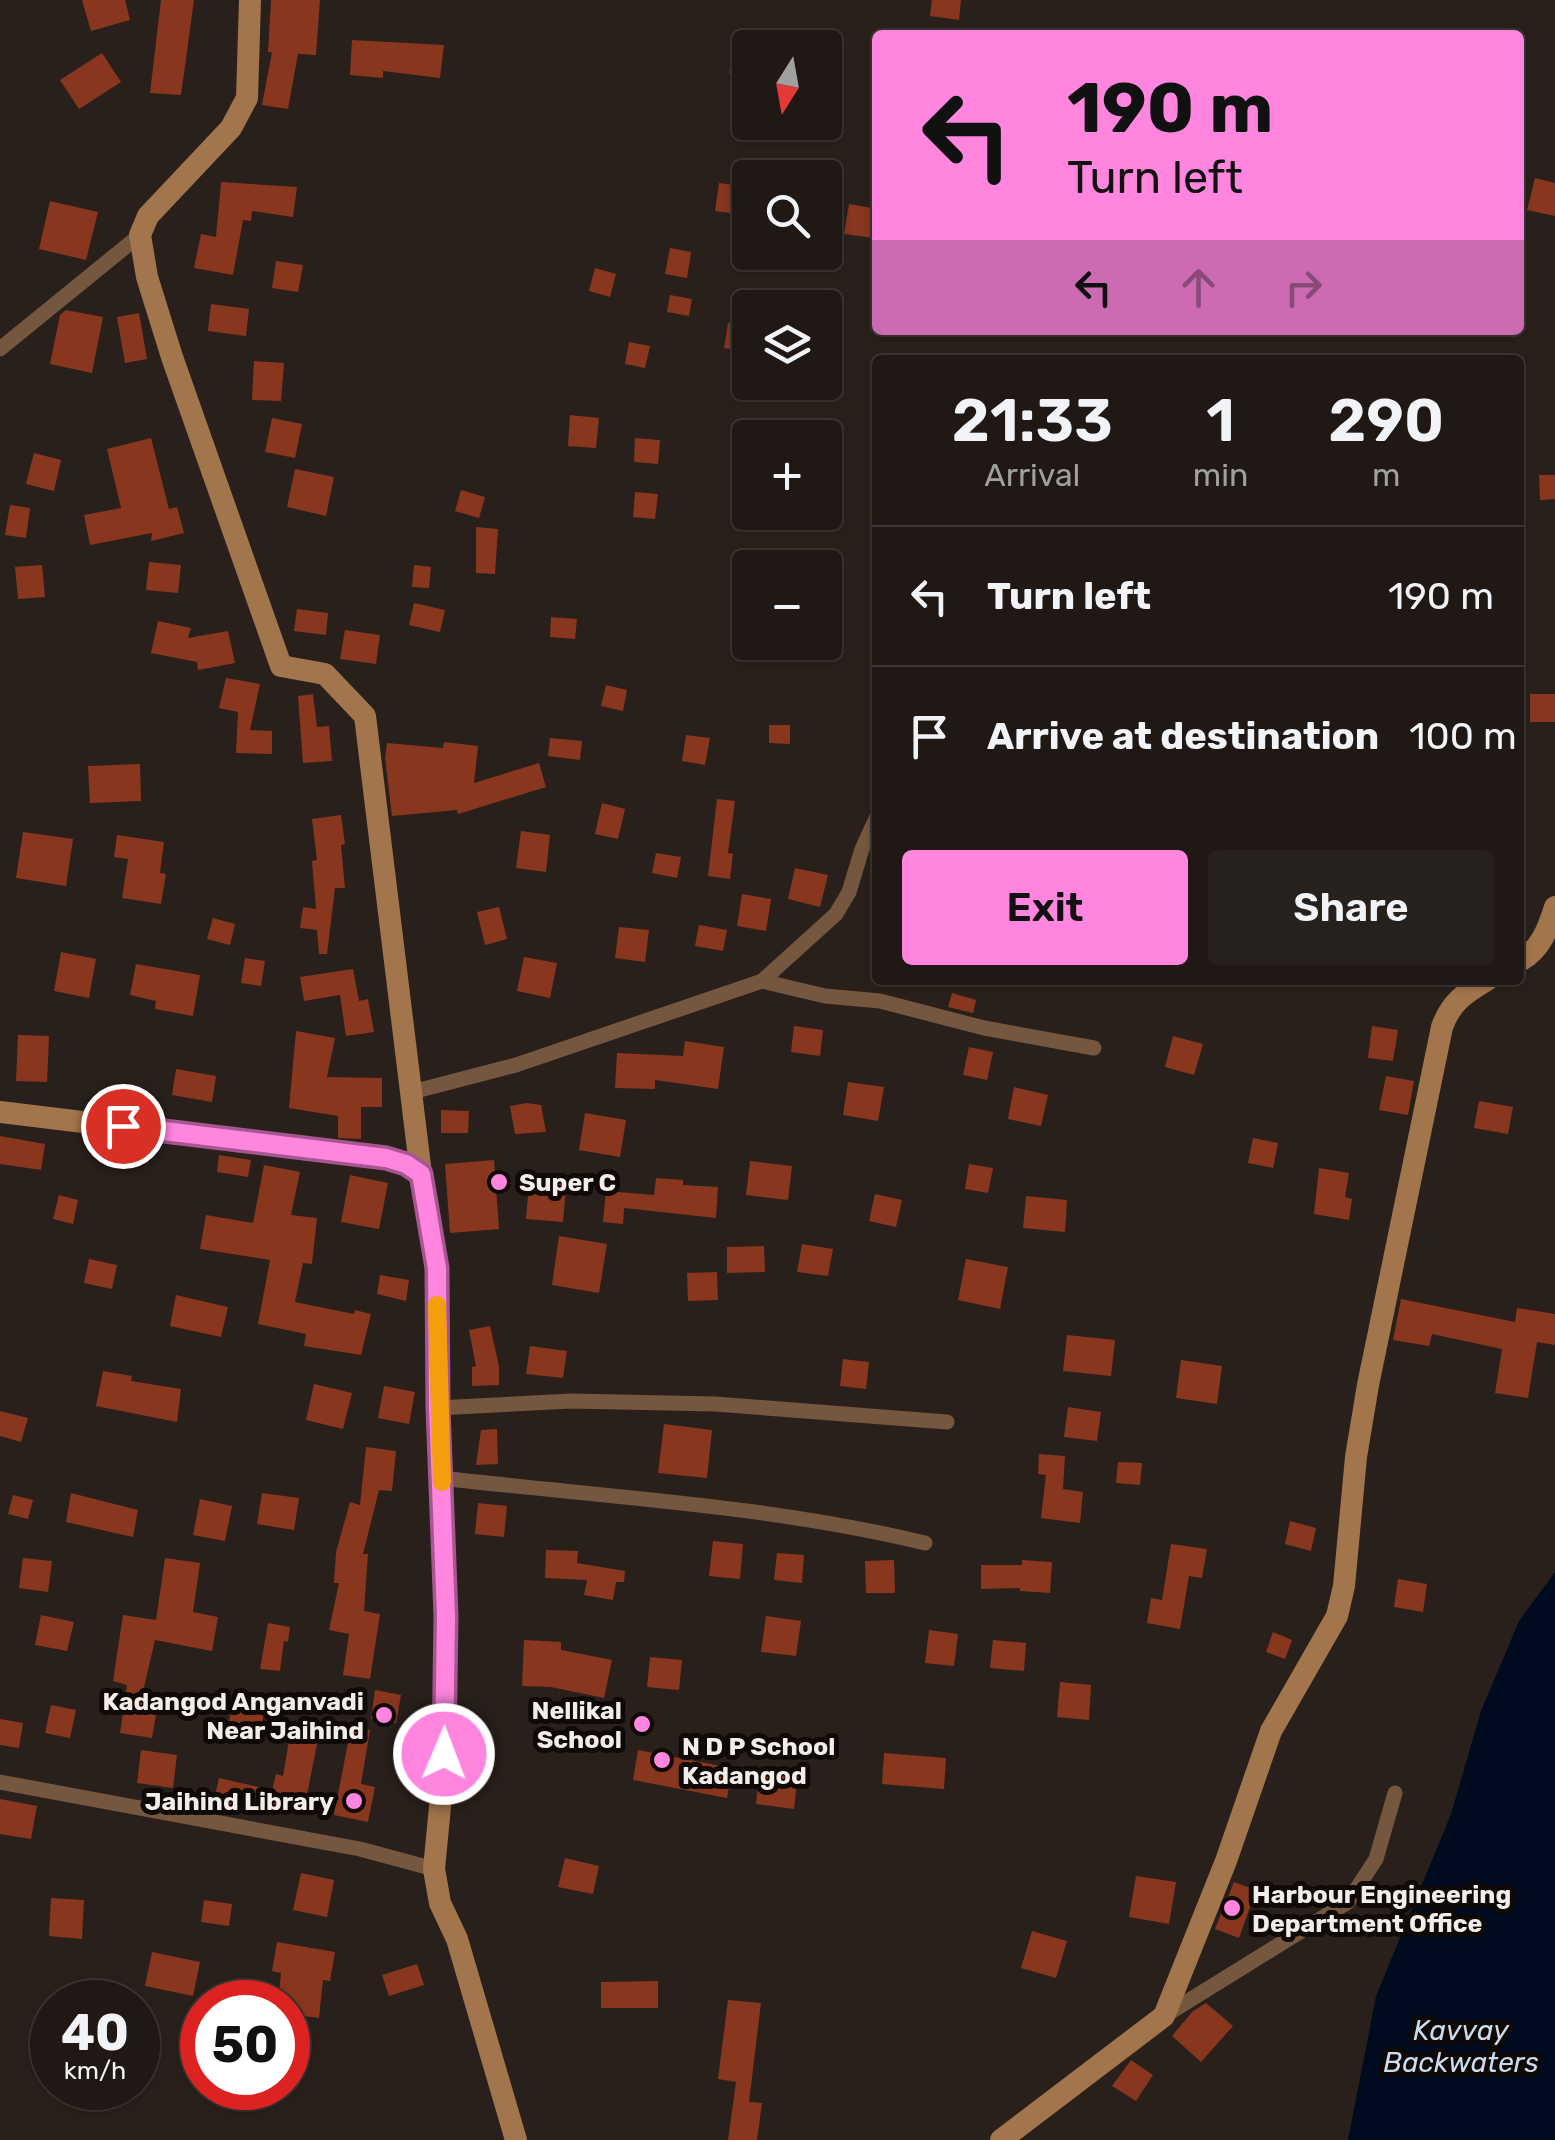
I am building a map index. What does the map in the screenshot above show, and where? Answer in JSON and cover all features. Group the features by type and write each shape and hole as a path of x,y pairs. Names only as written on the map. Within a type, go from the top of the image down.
{"main road":[{"path":"250,0 247,98 231,128 148,216 140,235 146,277 280,666 326,674 364,716 421,1174 437,1268 446,1616 444,1754 434,1869 440,1903 457,1939 516,2140"},
{"path":"1524,959 1545,935 1555,907"},
{"path":"1001,2140 1164,2016 1272,1731 1337,1616 1368,1385 1442,1026 1448,1010 1460,996 1479,985"},
{"path":"0,1112 386,1158 421,1174"}],"street":[{"path":"0,348 140,235"},
{"path":"412,1092 516,1065 762,980 836,914 849,892 872,825"},
{"path":"762,980 825,996 880,1001 984,1028 1094,1048"},
{"path":"438,1408 571,1402 715,1404 948,1422"},
{"path":"442,1478 789,1518 925,1543"},
{"path":"0,1782 360,1849 434,1869"},
{"path":"1164,2016 1348,1902 1376,1859 1395,1792"}],"water":[{"name":"Kavvay Backwaters","path":"1555,1572 1555,2140 1348,2140 1376,1996 1451,1814 1481,1711 1519,1621"}],"building":[{"path":"82,0 125,0 130,20 91,31"},
{"path":"161,0 194,0 181,95 150,93"},
{"path":"271,0 320,0 316,55 298,54 288,109 262,105 272,52 268,52"},
{"path":"932,0 961,0 959,20 930,16"},
{"path":"352,40 444,45 440,78 383,71 383,78 350,75"},
{"path":"102,53 121,82 79,109 60,80"},
{"path":"1535,178 1555,183 1555,216 1527,210"},
{"path":"221,182 297,187 293,217 252,211 251,221 243,220 233,275 194,268 201,234 216,237"},
{"path":"719,183 732,185 732,213 715,211"},
{"path":"50,201 98,212 86,260 39,249"},
{"path":"849,204 872,208 872,238 844,234"},
{"path":"670,248 691,252 687,278 665,274"},
{"path":"276,261 303,265 298,292 272,288"},
{"path":"595,268 616,274 610,297 589,291"},
{"path":"670,295 692,299 689,316 667,312"},
{"path":"211,304 249,309 246,336 208,331"},
{"path":"66,310 103,317 92,373 50,364 60,315"},
{"path":"139,313 147,359 125,363 117,317"},
{"path":"728,323 732,324 732,349 724,348"},
{"path":"629,342 650,346 645,368 625,364"},
{"path":"254,361 284,363 281,401 252,400"},
{"path":"570,415 599,418 596,448 568,446"},
{"path":"272,418 302,424 295,458 265,452"},
{"path":"151,438 169,509 177,507 184,533 151,541 152,533 90,545 84,515 121,508 107,449"},
{"path":"635,438 660,440 658,464 634,462"},
{"path":"34,453 61,460 54,491 26,484"},
{"path":"295,469 334,477 326,516 287,507"},
{"path":"1539,475 1555,475 1555,499 1540,500"},
{"path":"461,490 485,497 479,518 455,511"},
{"path":"635,492 658,494 655,519 633,517"},
{"path":"10,505 30,508 26,538 5,535"},
{"path":"476,527 498,529 495,574 476,573"},
{"path":"149,562 181,565 178,593 146,590"},
{"path":"42,565 45,597 18,599 15,567"},
{"path":"414,565 431,567 429,588 412,587"},
{"path":"414,603 445,610 440,632 409,625"},
{"path":"297,609 328,613 326,635 294,631"},
{"path":"551,617 577,619 575,639 550,637"},
{"path":"158,621 191,628 188,638 228,631 235,663 198,670 197,662 151,653"},
{"path":"345,630 380,635 376,664 340,659"},
{"path":"226,678 260,684 250,730 272,731 272,754 236,753 238,712 219,708"},
{"path":"606,685 627,690 623,711 601,706"},
{"path":"313,694 317,727 329,726 332,761 303,763 298,696"},
{"path":"1530,694 1555,694 1555,722 1530,722"},
{"path":"769,725 790,725 790,744 769,743"},
{"path":"686,735 710,738 705,765 682,761"},
{"path":"550,738 582,741 580,760 548,756"},
{"path":"444,742 478,746 474,783 539,763 546,787 458,814 457,810 392,816 385,758 387,743 443,748"},
{"path":"140,764 141,801 90,803 88,766"},
{"path":"717,799 735,801 728,853 733,854 730,879 708,876"},
{"path":"602,803 625,809 618,839 595,834"},
{"path":"341,815 345,888 335,888 327,954 319,954 317,930 300,928 303,907 316,909 312,861 317,860 312,819"},
{"path":"521,831 550,835 546,872 516,868"},
{"path":"23,832 73,839 66,886 16,878"},
{"path":"117,835 164,842 160,873 166,874 161,904 122,898 128,859 114,857"},
{"path":"656,853 681,857 677,878 652,873"},
{"path":"795,868 828,875 820,907 788,899"},
{"path":"742,894 771,899 766,931 737,926"},
{"path":"499,907 507,939 485,945 477,912"},
{"path":"213,918 235,924 230,945 207,939"},
{"path":"699,925 727,930 723,951 695,946"},
{"path":"619,927 649,930 645,962 615,958"},
{"path":"61,952 96,959 89,998 54,991"},
{"path":"524,957 557,963 550,998 517,991"},
{"path":"245,958 265,961 261,986 241,983"},
{"path":"136,964 200,975 193,1016 155,1009 156,1001 130,995"},
{"path":"353,969 359,1001 368,999 374,1032 346,1036 340,995 304,1001 300,977"},
{"path":"952,993 976,1000 973,1013 948,1007"},
{"path":"794,1026 823,1030 820,1056 791,1052"},
{"path":"1372,1026 1398,1030 1393,1061 1368,1058"},
{"path":"296,1031 335,1038 327,1077 382,1078 382,1107 361,1107 361,1139 338,1138 338,1116 289,1108"},
{"path":"18,1035 49,1036 47,1082 16,1081"},
{"path":"1173,1036 1203,1044 1194,1075 1165,1067"},
{"path":"685,1041 724,1047 718,1089 655,1080 655,1089 615,1088 617,1053 683,1056"},
{"path":"969,1047 993,1052 987,1080 963,1075"},
{"path":"176,1069 216,1076 212,1102 172,1095"},
{"path":"1386,1076 1414,1081 1408,1115 1379,1110"},
{"path":"848,1082 884,1087 878,1121 843,1115"},
{"path":"1014,1087 1048,1095 1041,1126 1008,1119"},
{"path":"1479,1101 1513,1107 1508,1134 1474,1128"},
{"path":"541,1105 546,1132 515,1134 510,1106"},
{"path":"441,1110 469,1111 468,1133 441,1133"},
{"path":"585,1113 626,1120 620,1157 579,1150"},
{"path":"0,1136 45,1144 41,1170 0,1164"},
{"path":"1253,1138 1278,1143 1273,1168 1248,1163"},
{"path":"219,1155 251,1160 248,1177 217,1172"},
{"path":"494,1160 499,1229 450,1233 445,1164"},
{"path":"750,1161 792,1166 788,1200 746,1195"},
{"path":"969,1164 993,1168 988,1193 965,1189"},
{"path":"264,1165 300,1172 291,1215 317,1218 312,1264 303,1263 295,1302 371,1314 361,1355 304,1346 306,1334 258,1324 270,1260 200,1249 206,1215 253,1223"},
{"path":"1319,1168 1349,1173 1345,1197 1352,1199 1349,1220 1314,1214"},
{"path":"530,1173 567,1177 563,1222 526,1219"},
{"path":"350,1175 388,1183 379,1229 341,1222"},
{"path":"656,1178 683,1180 683,1185 718,1187 716,1218 624,1208 623,1224 603,1222 606,1191 654,1195"},
{"path":"875,1194 902,1200 896,1227 869,1221"},
{"path":"59,1195 78,1200 73,1224 53,1219"},
{"path":"1026,1196 1067,1200 1065,1232 1023,1228"},
{"path":"559,1236 607,1244 599,1293 552,1285"},
{"path":"802,1244 833,1249 828,1276 797,1272"},
{"path":"764,1246 765,1272 727,1273 727,1247"},
{"path":"89,1259 117,1265 112,1289 84,1283"},
{"path":"966,1259 1008,1267 1000,1309 958,1300"},
{"path":"717,1272 718,1300 688,1301 687,1273"},
{"path":"380,1275 409,1280 406,1301 377,1294"},
{"path":"176,1295 228,1307 221,1337 170,1326"},
{"path":"1401,1299 1515,1322 1517,1308 1555,1314 1555,1345 1537,1342 1528,1398 1495,1393 1502,1349 1432,1334 1429,1346 1393,1340"},
{"path":"490,1326 499,1385 472,1386 472,1367 476,1366 469,1330"},
{"path":"1067,1335 1115,1340 1111,1376 1063,1371"},
{"path":"530,1346 567,1351 563,1378 526,1374"},
{"path":"843,1359 869,1362 866,1389 840,1386"},
{"path":"1181,1360 1222,1366 1217,1404 1176,1398"},
{"path":"103,1371 132,1376 131,1381 181,1389 177,1422 96,1406"},
{"path":"314,1384 352,1393 343,1429 306,1420"},
{"path":"384,1386 415,1392 409,1424 378,1418"},
{"path":"1068,1407 1101,1412 1097,1441 1064,1437"},
{"path":"0,1411 28,1418 21,1442 0,1436"},
{"path":"664,1424 712,1430 707,1478 658,1473"},
{"path":"497,1429 498,1464 476,1465 481,1430"},
{"path":"366,1447 396,1451 392,1491 379,1490 363,1554 368,1554 364,1611 380,1614 370,1679 343,1675 349,1634 329,1630 339,1583 334,1583 336,1552 350,1502 360,1505"},
{"path":"1039,1454 1065,1456 1063,1489 1083,1492 1080,1523 1041,1518 1046,1475 1038,1474"},
{"path":"1118,1462 1142,1463 1140,1485 1116,1483"},
{"path":"71,1493 138,1510 133,1537 66,1522"},
{"path":"262,1493 299,1498 294,1530 257,1524"},
{"path":"13,1495 33,1500 28,1519 8,1514"},
{"path":"200,1499 232,1506 225,1541 193,1535"},
{"path":"478,1503 507,1506 504,1537 475,1534"},
{"path":"1290,1521 1316,1528 1311,1551 1285,1544"},
{"path":"713,1541 743,1544 740,1579 709,1576"},
{"path":"1171,1544 1207,1549 1202,1578 1189,1576 1180,1629 1147,1623 1151,1598 1162,1600"},
{"path":"546,1550 578,1551 577,1563 625,1571 624,1582 616,1582 613,1600 584,1595 587,1580 545,1578"},
{"path":"777,1553 804,1555 802,1583 774,1580"},
{"path":"23,1558 52,1561 48,1592 19,1588"},
{"path":"165,1558 200,1563 193,1612 218,1617 212,1651 155,1640 141,1700 158,1703 152,1738 120,1733 127,1685 113,1681 123,1615 156,1620"},
{"path":"894,1560 895,1593 866,1593 865,1561"},
{"path":"1022,1560 1052,1562 1050,1593 1020,1588 981,1589 981,1565 1022,1565"},
{"path":"1398,1579 1427,1584 1423,1612 1394,1607"},
{"path":"41,1615 74,1622 67,1651 35,1645"},
{"path":"766,1616 801,1621 796,1656 761,1652"},
{"path":"268,1623 290,1627 280,1671 260,1669"},
{"path":"929,1630 958,1634 954,1666 925,1663"},
{"path":"1273,1632 1292,1640 1285,1659 1266,1652"},
{"path":"524,1640 561,1642 561,1650 612,1660 604,1698 551,1687 522,1686"},
{"path":"993,1640 1026,1643 1024,1671 990,1668"},
{"path":"650,1657 682,1660 679,1690 647,1687"},
{"path":"1060,1682 1091,1685 1089,1720 1057,1717"},
{"path":"375,1690 401,1695 396,1723 371,1719"},
{"path":"51,1705 76,1710 70,1738 45,1733"},
{"path":"231,1707 264,1712 260,1738 228,1733"},
{"path":"0,1719 23,1723 19,1748 0,1745"},
{"path":"351,1727 370,1730 361,1784 375,1787 368,1822 334,1815"},
{"path":"291,1729 319,1734 303,1815 242,1802 241,1807 214,1801 219,1778 272,1790 276,1774 283,1776"},
{"path":"141,1750 177,1755 173,1788 137,1783"},
{"name":"N D P School Kadangod","path":"638,1750 732,1768 727,1798 633,1780"},
{"path":"884,1753 946,1758 944,1789 882,1784"},
{"path":"760,1768 798,1773 794,1809 756,1804"},
{"path":"0,1799 37,1806 31,1839 0,1834"},
{"path":"565,1858 599,1866 593,1894 558,1887"},
{"path":"301,1873 334,1880 327,1917 293,1910"},
{"path":"1136,1876 1176,1882 1169,1924 1129,1917"},
{"name":"Harbour Engineering Department Office","path":"1234,1882 1256,1890 1239,1938 1215,1929"},
{"path":"51,1898 84,1900 82,1939 49,1936"},
{"path":"204,1900 232,1904 229,1926 201,1922"},
{"path":"1032,1931 1067,1941 1056,1978 1021,1968"},
{"path":"277,1942 335,1952 330,1981 323,1980 319,2018 310,2017 310,1980 280,1980 281,1973 272,1971"},
{"path":"152,1952 200,1962 196,1980 180,1980 180,1993 160,1989 160,1980 146,1980"},
{"path":"417,1964 424,1985 389,1996 382,1975"},
{"path":"658,1981 658,2008 601,2008 601,1982"},
{"path":"728,2000 761,2003 749,2102 762,2103 757,2140 728,2140 736,2082 718,2079"},
{"path":"1206,2003 1233,2026 1201,2062 1172,2036 1193,2011"},
{"path":"1131,2060 1153,2075 1136,2101 1112,2086"}],"slow traffic":[{"path":"437,1305 442,1482"}],"place":[{"name":"Super C","path":"499,1182"},
{"name":"Kadangod Anganvadi Near Jaihind","path":"384,1715"},
{"name":"Nellikal School","path":"642,1724"},
{"name":"N D P School Kadangod","path":"662,1760"},
{"name":"Jaihind Library","path":"354,1801"},
{"name":"Harbour Engineering Department Office","path":"1232,1908"}],"route":[{"path":"123,1126 386,1158 421,1174 437,1268 446,1616 444,1754"}]}
